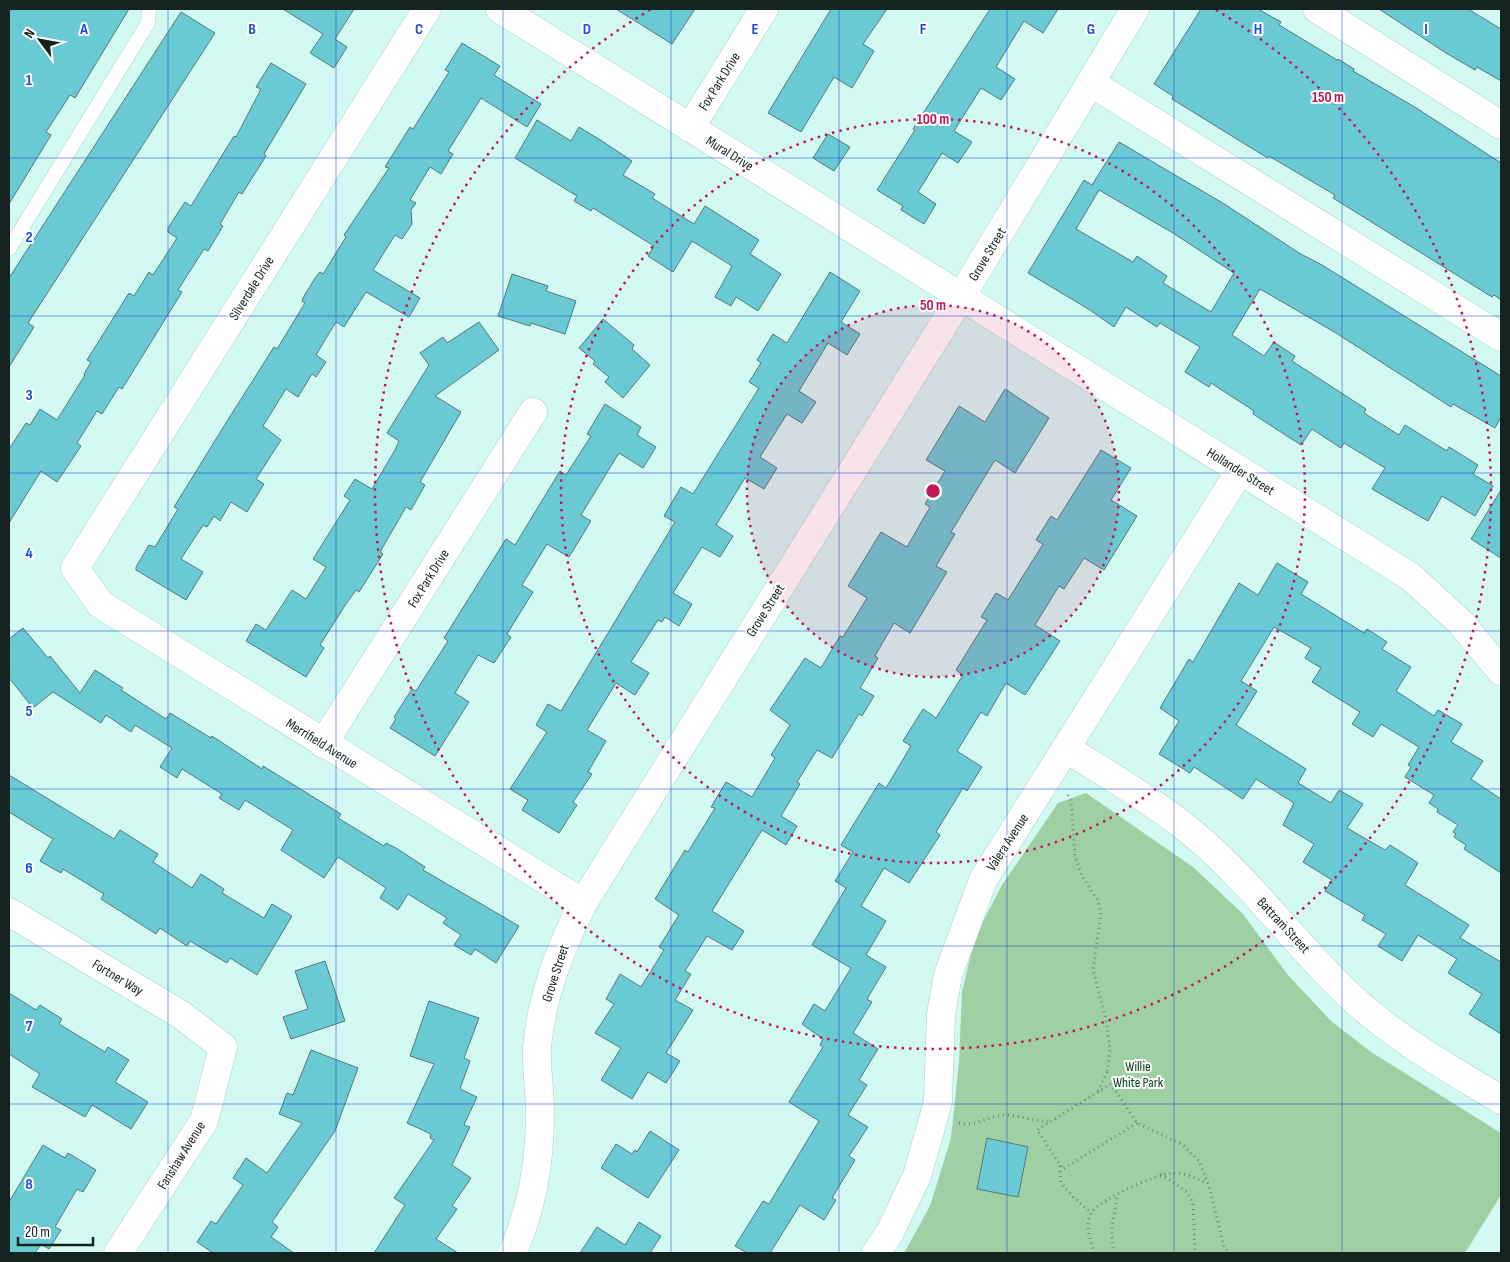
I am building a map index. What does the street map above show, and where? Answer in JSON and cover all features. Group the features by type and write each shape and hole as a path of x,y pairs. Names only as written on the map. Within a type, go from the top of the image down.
{"street":[{"name":"Silverdale Drive","path":"75,568 428,9"},
{"name":"Mural Drive","path":"500,9 962,295"},
{"name":"Fox Park Drive","path":"690,128 764,9"},
{"name":"Grove Street","path":"512,1253 527,1213 536,1163 540,1112 537,1049 541,1015 558,953 583,902 962,295 1135,9"},
{"path":"1317,9 1501,125"},
{"path":"1091,83 1501,337"},
{"name":"Hollander Street","path":"962,295 1411,577 1460,622 1501,671"},
{"name":"Fox Park Drive","path":"324,744 533,412"},
{"name":"Valera Avenue","path":"876,1253 889,1234 918,1176 938,1102 942,1014 948,975 983,880 1240,471"},
{"name":"Merrifield Avenue","path":"75,568 100,604 324,744 583,902"},
{"name":"Battram Street","path":"1061,758 1181,824 1231,869 1350,996 1378,1021 1409,1043 1501,1100"},
{"name":"Fortner Way","path":"9,912 180,1014 223,1047"},
{"name":"Fanshaw Avenue","path":"118,1253 204,1121 223,1047"}],"lane":[{"path":"9,248 148,23 149,9"}],"path":[{"path":"1061,758 1071,802 1075,856 1082,876 1097,899 1101,913 1093,970 1107,1024 1110,1050 1107,1072 1098,1092"},
{"path":"1092,1212 1073,1197 1061,1183 1060,1165 1037,1130 1111,1084 1137,1123 1182,1144 1200,1161 1208,1183 1221,1238 1224,1247 1229,1253"},
{"path":"934,1118 966,1125 1004,1115 1038,1122 1052,1121"},
{"path":"1060,1165 1063,1168 1137,1123"},
{"path":"1095,1253 1088,1229 1092,1212 1117,1196 1161,1174 1176,1173 1208,1183"},
{"path":"1161,1174 1186,1192 1193,1203 1195,1253"},
{"path":"1115,1253 1111,1243 1111,1227 1116,1211 1117,1196"}],"green space":[{"name":"Willie White Park","path":"1086,793 1193,867 1243,914 1287,974 1331,1021 1371,1052 1501,1133 1501,1195 1465,1253 904,1253 930,1206 951,1138 959,1062 962,992 975,937 1002,885 1058,803"}],"building":[{"path":"9,9 129,9 75,98 70,95 46,132 51,135 9,204"},
{"path":"283,9 354,9 335,39 347,47 334,68 310,53 323,34"},
{"path":"616,9 695,9 672,44"},
{"path":"831,9 887,9 863,44 874,51 852,88 834,77 801,132 768,113"},
{"path":"990,9 1058,9 1043,33 1024,21 996,67 1015,79 1001,100 981,88 954,131 972,142 958,163 942,153 918,192 936,204 924,224 901,210 903,206 877,190 915,130 913,129"},
{"path":"1201,9 1258,9 1281,22 1279,25 1338,59 1354,69 1353,71 1418,109 1501,163 1501,300 1494,295 1492,297 1333,198 1335,195 1269,156 1268,158 1172,99 1173,96 1154,84"},
{"path":"1379,9 1468,9 1501,29 1501,81 1477,67 1475,70 1446,53"},
{"path":"181,12 215,33 28,323 34,327 9,367 9,278"},
{"path":"462,43 500,66 494,75 541,104 527,127 481,98 448,151 453,154 441,174 430,167 410,200 416,203 411,210 412,224 402,239 395,235 373,270 420,298 409,317 366,292 344,327 336,322 316,355 326,362 316,377 312,374 298,397 286,389 263,426 281,440 256,479 264,484 247,512 231,502 220,521 214,516 207,527 203,525 181,559 203,572 186,600 136,570 136,567 149,545 155,547 178,509 174,507 274,347 277,349 305,303 302,301 303,298 320,272 323,274 346,237 344,235 389,168 385,167 410,127 413,129 449,72 445,70"},
{"path":"271,63 306,84 264,154 266,156 242,194 239,192 220,224 223,226 208,251 204,249 178,290 182,292 122,389 119,387 102,414 97,411 77,443 81,446 57,482 41,471 9,523 9,449 26,423 30,425 40,409 57,420 85,375 91,362 87,360 129,293 134,296 149,272 153,275 177,238 168,232 168,228 185,202 191,206 234,136 236,137 261,89 256,87"},
{"path":"537,120 571,141 579,127 602,141 632,161 623,175 655,194 652,198 694,224 705,206 759,240 750,254 781,274 758,311 736,297 731,306 715,297 732,266 692,241 673,272 648,256 654,246 593,208 591,211 574,201 577,196 515,158"},
{"path":"828,134 850,147 834,171 813,158"},
{"path":"1119,142 1226,205 1299,253 1322,265 1501,376 1501,417 1495,428 1453,404 1451,407 1336,333 1260,289 1232,335 1264,356 1274,342 1295,356 1292,361 1366,409 1364,413 1399,435 1405,425 1447,451 1449,447 1478,465 1473,474 1493,486 1475,516 1442,496 1428,521 1372,489 1385,468 1344,443 1341,448 1312,429 1301,445 1253,414 1254,411 1211,383 1209,387 1185,372 1200,347 1160,323 1157,327 1126,307 1114,327 1090,310 1028,273 1084,180 1092,185","holes":["1099,190 1173,233 1234,273 1211,312 1163,283 1167,276 1137,256 1133,262 1076,229"]},
{"path":"830,272 860,291 841,322 860,334 847,355 828,343 799,391 816,402 802,423 787,414 760,457 777,468 764,489 745,478 716,525 733,536 720,557 702,547 673,593 692,604 679,626 665,617 662,622 658,620 631,662 649,673 635,695 616,683 587,730 606,741 588,772 592,774 573,802 577,805 559,833 522,810 528,800 510,789 547,732 536,725 548,704 561,711 675,522 664,516 681,487 693,494 759,388 749,382 761,363 757,360 773,334 787,343"},
{"path":"512,274 548,286 546,291 576,301 565,334 531,323 530,326 498,316"},
{"path":"603,319 634,345 632,349 650,365 623,398 605,382 609,377 593,364 595,361 579,348"},
{"path":"479,322 499,350 435,396 461,412 420,482 425,485 411,510 406,507 380,552 383,554 359,592 356,590 344,607 320,645 324,648 306,677 246,641 256,624 266,630 292,590 306,599 326,567 313,559 350,500 344,496 355,479 372,489 399,441 387,433 429,365 420,353 443,337 447,343"},
{"path":"1005,389 1049,418 1015,473 995,460 951,532 955,534 936,566 947,572 910,633 894,623 875,656 878,658 860,688 874,696 862,716 859,714 832,758 817,750 797,782 800,784 781,816 797,826 786,845 762,830 712,911 744,931 732,950 707,936 685,971 691,974 675,1000 693,1010 666,1053 680,1061 666,1083 648,1072 632,1099 601,1080 621,1048 595,1033 614,1004 606,999 620,974 641,987 664,950 659,947 679,915 655,899 685,850 688,852 715,808 711,807 726,782 752,797 775,758 771,755 790,725 770,710 805,658 821,668 840,636 843,637 867,598 848,586 881,532 907,547 930,507 925,504 945,471 926,460 959,406 985,422"},
{"path":"605,404 641,427 637,435 656,447 643,468 619,453 581,515 591,521 569,557 547,544 522,585 533,592 507,634 511,637 494,663 478,655 455,693 469,702 435,756 390,728 396,719 394,717 412,689 416,691 448,641 444,638 506,539 515,545 560,471 566,475 591,436 587,434"},
{"path":"1101,450 1131,468 1111,500 1137,516 1104,570 1084,558 1064,589 1059,586 1035,625 1060,641 1025,695 1006,683 987,716 981,712 957,751 982,767 967,791 963,788 936,832 940,835 909,883 884,868 861,906 886,921 866,955 886,967 867,999 872,1002 853,1033 878,1049 859,1080 867,1085 848,1115 868,1127 849,1156 855,1160 832,1198 836,1200 824,1220 800,1205 770,1253 747,1253 735,1246 763,1201 769,1204 819,1121 789,1102 823,1047 820,1045 823,1039 802,1024 814,1004 825,1011 851,968 812,945 846,888 835,881 853,852 841,845 879,783 886,788 911,746 903,741 923,709 936,718 963,675 956,670 987,620 981,617 996,593 1008,600 1043,544 1036,540 1051,516 1057,520"},
{"path":"1501,490 1501,558 1471,539"},
{"path":"1277,563 1308,582 1301,594 1364,633 1367,629 1387,642 1382,649 1411,667 1396,691 1434,716 1438,710 1462,724 1451,742 1483,761 1471,779 1501,799 1501,873 1464,849 1466,845 1454,837 1456,834 1453,832 1458,825 1437,812 1438,809 1429,803 1434,795 1405,777 1411,767 1408,765 1419,747 1381,724 1373,737 1352,724 1360,712 1312,682 1321,668 1305,658 1311,648 1274,627 1241,681 1257,691 1236,725 1306,769 1298,783 1331,803 1339,790 1363,804 1347,828 1385,850 1390,845 1418,863 1405,885 1469,925 1460,938 1501,962 1501,1034 1469,1014 1482,994 1448,973 1457,959 1418,935 1402,961 1378,946 1386,934 1362,920 1365,915 1325,891 1332,880 1303,862 1314,844 1283,825 1294,803 1256,779 1243,799 1194,767 1190,773 1159,754 1179,721 1160,708 1189,659 1193,662 1239,583 1258,595"},
{"path":"23,628 48,658 50,656 80,693 95,670 123,688 121,690 166,719 170,713 211,738 212,736 262,769 263,766 341,814 338,818 384,846 386,843 396,848 425,867 423,870 519,926 496,963 475,949 471,955 454,945 461,935 443,923 447,918 408,894 398,910 380,898 386,888 338,857 324,878 281,850 293,830 245,800 239,810 219,798 222,794 182,769 177,778 160,767 172,748 135,725 131,732 106,715 101,723 53,692 33,708 9,678 9,639"},
{"path":"9,775 114,839 120,830 158,854 153,862 192,888 201,874 224,889 222,893 264,918 272,904 292,916 257,975 230,958 227,963 190,941 187,946 160,928 156,934 101,899 104,894 63,869 61,873 40,861 53,839 9,812"},
{"path":"325,961 345,1021 291,1039 283,1017 308,1009 295,971"},
{"path":"9,993 36,1010 40,1005 62,1019 59,1024 105,1052 108,1047 129,1060 115,1082 148,1102 131,1129 92,1105 85,1117 32,1087 40,1074 9,1054"},
{"path":"429,1001 479,1018 464,1058 470,1061 460,1089 477,1097 464,1125 470,1127 452,1165 471,1178 452,1206 457,1209 436,1239 458,1253 374,1253 405,1205 394,1198 434,1140 430,1138 431,1134 407,1123 434,1064 410,1056"},
{"path":"311,1050 358,1068 335,1131 272,1222 278,1227 271,1237 294,1253 213,1253 197,1242 211,1221 216,1224 243,1185 233,1178 246,1158 267,1173 302,1123 279,1114 287,1093 293,1095"},
{"path":"650,1131 679,1150 648,1198 601,1168 616,1144 632,1154 635,1150 637,1152"},
{"path":"987,1138 1028,1147 1018,1197 977,1189"},
{"path":"43,1145 65,1158 68,1153 96,1170 83,1192 77,1189 55,1227 61,1230 49,1249 41,1244 35,1253 9,1253 9,1202"},
{"path":"639,1222 661,1236 650,1253 580,1253 597,1227 625,1245"}]}
